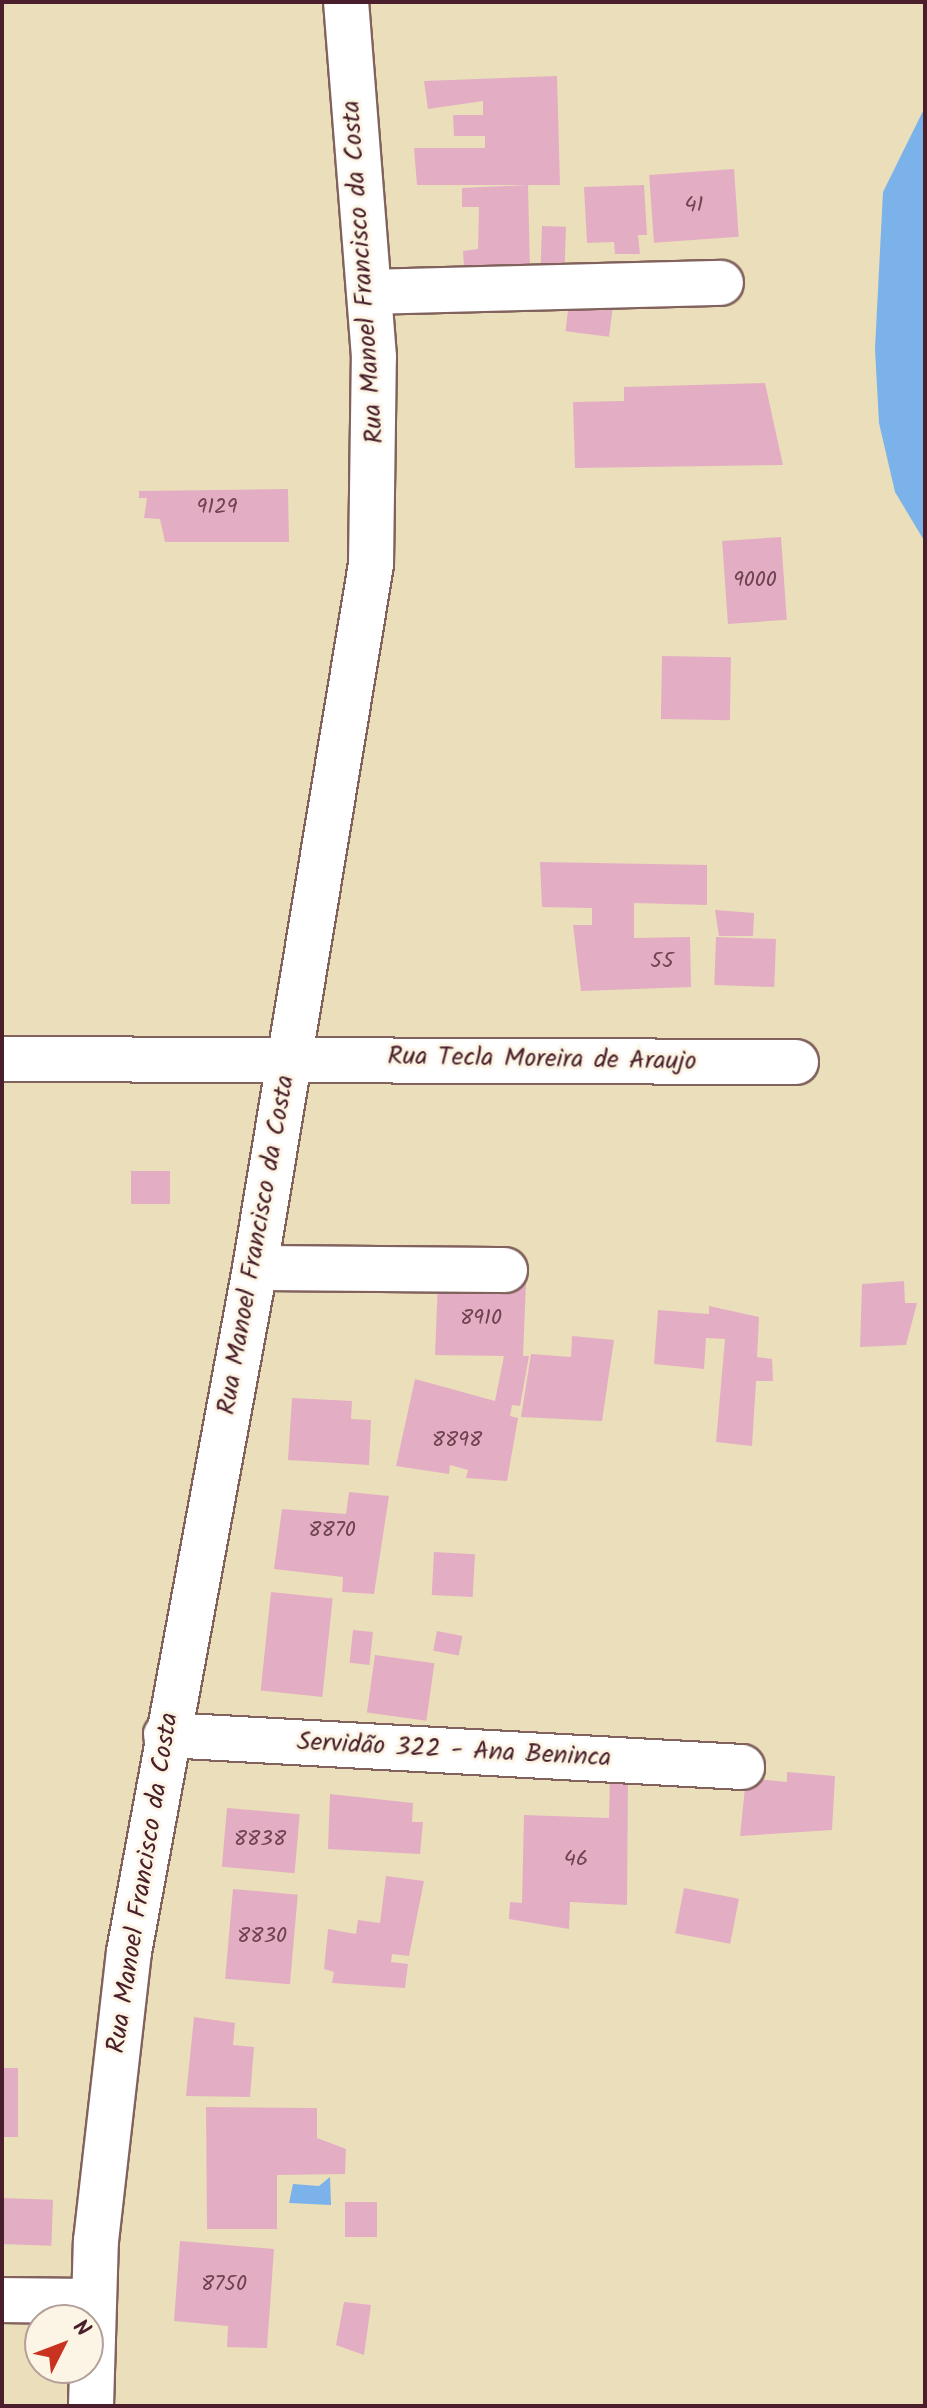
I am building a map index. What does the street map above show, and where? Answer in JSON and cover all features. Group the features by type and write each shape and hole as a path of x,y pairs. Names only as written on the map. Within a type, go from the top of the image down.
{"main road":[{"name":"Rua Manoel Francisco da Costa","path":"92,2304 115,2055 166,1735 255,1268 371,564 376,425 370,292 346,2"},
{"path":"370,292 721,283"},
{"name":"Rua Tecla Moreira de Araujo","path":"2,1059 796,1062"},
{"path":"255,1268 505,1270"},
{"name":"Servidão 322 - Ana Beninca","path":"166,1735 742,1767"},
{"path":"2,2300 24,2304"},
{"path":"2,2323 24,2323"},
{"name":"Rua Manoel Francisco da Costa","path":"91,2384 91,2406"}],"water":[{"path":"925,107 925,542 895,492 879,423 875,349 883,192"},
{"path":"330,2177 331,2205 289,2203 293,2184 319,2186"}],"building":[{"path":"557,76 560,185 417,185 414,148 485,148 485,136 454,136 453,115 483,115 483,101 428,109 424,81"},
{"path":"734,169 739,237 654,243 649,175"},
{"path":"528,185 530,269 464,267 463,251 478,249 479,207 462,207 462,188"},
{"path":"644,185 647,235 638,235 640,254 615,254 614,242 587,243 584,187"},
{"path":"542,226 566,227 564,270 540,269"},
{"path":"570,292 614,297 609,337 565,331"},
{"path":"765,383 783,465 575,468 573,402 624,401 624,387"},
{"path":"288,489 289,542 165,542 160,519 144,518 147,498 139,498 139,491"},
{"path":"781,537 787,620 728,624 722,541"},
{"path":"662,656 731,657 730,720 661,719"},
{"path":"540,862 707,865 707,905 634,903 634,938 690,937 691,987 581,991 573,925 592,925 592,908 542,907"},
{"path":"715,910 754,913 753,936 719,936"},
{"path":"716,937 776,939 774,987 714,985"},
{"path":"131,1171 170,1171 170,1204 131,1204"},
{"path":"438,1280 526,1283 523,1356 529,1356 520,1406 512,1405 510,1416 518,1418 507,1481 466,1478 468,1470 450,1465 449,1474 396,1466 415,1379 495,1401 504,1356 435,1355"},
{"path":"904,1281 905,1303 917,1303 906,1345 860,1347 862,1284"},
{"path":"709,1306 759,1317 757,1357 772,1359 773,1381 756,1381 752,1446 716,1442 725,1339 706,1338 704,1369 654,1364 658,1310 709,1314"},
{"path":"572,1336 614,1340 602,1421 521,1417 531,1354 571,1357"},
{"path":"292,1398 352,1401 351,1419 371,1420 369,1465 288,1460"},
{"path":"349,1492 389,1496 374,1594 342,1592 343,1577 274,1569 282,1509 346,1514"},
{"path":"434,1552 475,1554 473,1597 432,1595"},
{"path":"271,1592 333,1598 322,1697 261,1690"},
{"path":"353,1630 373,1632 369,1665 350,1663"},
{"path":"437,1631 463,1636 459,1656 433,1651"},
{"path":"375,1655 434,1663 426,1721 367,1712"},
{"path":"787,1772 835,1776 832,1830 740,1836 746,1778 787,1782"},
{"path":"610,1777 628,1778 627,1905 570,1902 569,1929 509,1919 510,1902 522,1903 524,1815 609,1818"},
{"path":"330,1794 413,1803 412,1822 423,1822 420,1854 328,1849"},
{"path":"227,1808 300,1814 295,1873 222,1867"},
{"path":"386,1876 424,1881 409,1956 392,1954 391,1962 408,1964 405,1988 332,1983 334,1972 324,1969 328,1929 356,1934 358,1920 380,1923"},
{"path":"684,1888 739,1899 730,1944 675,1933"},
{"path":"233,1889 298,1895 290,1984 225,1979"},
{"path":"194,2017 235,2023 233,2045 254,2047 250,2097 186,2096"},
{"path":"2,2068 18,2068 18,2137 2,2137"},
{"path":"206,2107 317,2108 317,2138 346,2149 345,2174 277,2175 277,2229 207,2229"},
{"path":"2,2198 53,2200 51,2246 2,2244"},
{"path":"345,2202 377,2202 377,2237 345,2237"},
{"path":"180,2241 274,2249 267,2348 227,2347 228,2326 174,2321"},
{"path":"344,2302 371,2305 364,2355 336,2345"}]}
